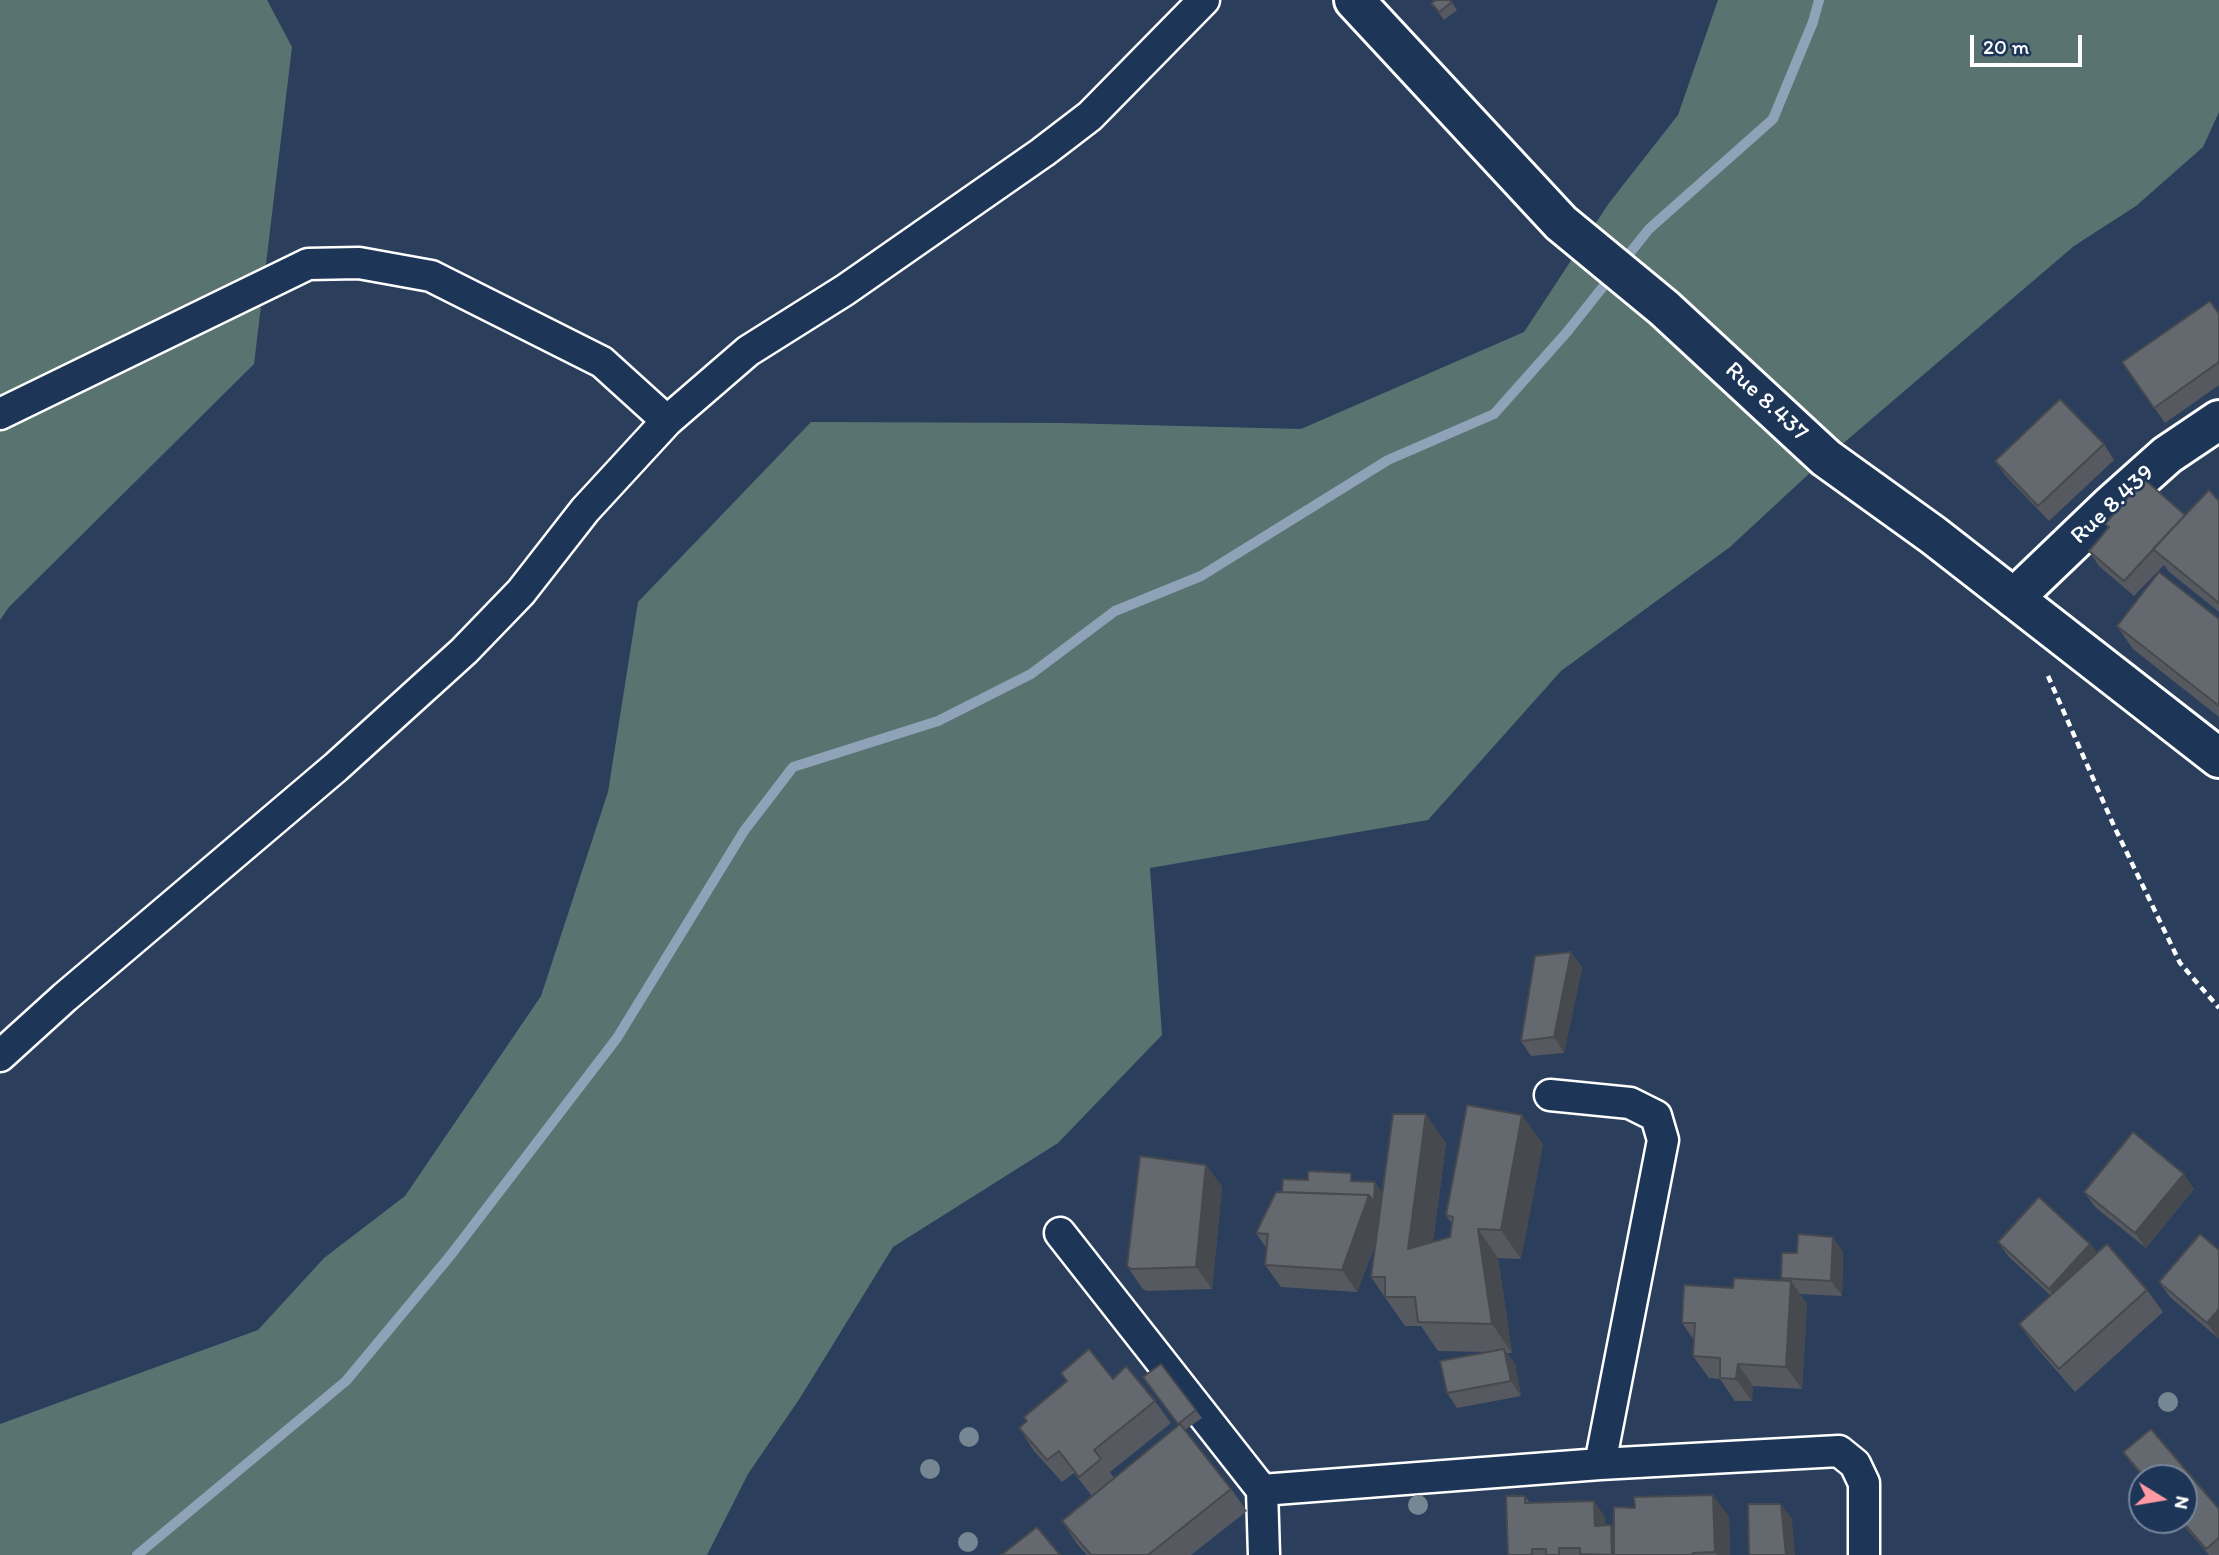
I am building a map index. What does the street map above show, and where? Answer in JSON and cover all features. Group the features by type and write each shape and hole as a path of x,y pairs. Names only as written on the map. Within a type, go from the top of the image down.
{"main road":[{"name":"Rue 8.437","path":"1354,0 1561,223 1664,308 1826,458 1933,535 2219,758"},
{"name":"Rue 8.439","path":"2014,598 2167,455 2219,420"}],"street":[{"path":"0,1056 336,767 464,651 521,592 585,510 667,421 748,351 845,290 1043,152 1090,116 1204,0"},
{"path":"0,414 308,264 359,263 431,276 601,362 667,421"},
{"path":"1550,1095 1630,1103 1656,1116 1663,1140 1600,1464"},
{"path":"1060,1233 1262,1490 1264,1555"},
{"path":"1262,1490 1600,1464 1839,1451 1855,1464 1864,1483 1864,1555"}],"path":[{"path":"2048,674 2114,826 2180,963 2219,1008"}],"green space":[{"path":"0,0 267,0 292,47 254,364 9,607 0,620"},
{"path":"1718,0 2219,0 2219,112 2203,147 2136,206 2074,246 1826,458 1730,547 1561,671 1428,820 1150,868 1162,1035 1058,1143 893,1247 800,1398 748,1474 707,1555 0,1555 0,1424 258,1330 324,1258 405,1196 541,996 608,792 638,602 811,422 1063,423 1301,429 1524,332 1609,203 1678,115"}],"building":[{"path":"1436,0 1452,2 1439,12 1431,3"},
{"path":"2210,301 2219,314 2219,362 2154,408 2122,362"},
{"path":"2060,399 2104,444 2038,506 1995,461"},
{"path":"2144,479 2185,515 2124,581 2089,551 2109,527 2105,524"},
{"path":"2209,490 2219,501 2219,603 2153,549"},
{"path":"2159,572 2219,619 2219,706 2117,626"},
{"path":"1571,952 1554,1037 1521,1041 1535,956"},
{"path":"1467,1105 1522,1115 1501,1230 1478,1229 1492,1324 1418,1322 1415,1297 1385,1297 1385,1277 1371,1277 1393,1114 1426,1114 1408,1249 1450,1237 1453,1217 1446,1215"},
{"path":"2133,1132 2184,1174 2135,1233 2084,1192"},
{"path":"1140,1156 1206,1165 1196,1267 1131,1269 1127,1266"},
{"path":"1308,1171 1351,1173 1351,1181 1375,1182 1374,1202 1369,1195 1282,1192 1283,1179 1308,1180"},
{"path":"1276,1192 1369,1195 1342,1270 1265,1265 1268,1234 1256,1233"},
{"path":"2039,1197 2090,1244 2049,1289 1998,1242"},
{"path":"1798,1234 1833,1237 1831,1281 1781,1278 1782,1253 1797,1253"},
{"path":"2200,1234 2219,1250 2219,1309 2207,1323 2159,1282"},
{"path":"2107,1244 2147,1290 2059,1369 2019,1324"},
{"path":"1734,1278 1791,1281 1786,1367 1738,1364 1736,1379 1720,1378 1720,1358 1693,1356 1695,1323 1682,1323 1684,1285 1733,1288"},
{"path":"1089,1349 1113,1379 1126,1366 1155,1401 1094,1450 1101,1459 1079,1477 1059,1451 1047,1460 1019,1428 1027,1421 1024,1417 1067,1381 1061,1373"},
{"path":"1504,1349 1511,1381 1447,1393 1440,1361"},
{"path":"1161,1364 1196,1410 1178,1424 1143,1377"},
{"path":"1180,1424 1231,1489 1148,1555 1091,1555 1062,1521"},
{"path":"2151,1429 2181,1464 2133,1464 2123,1452"},
{"path":"2198,1484 2219,1509 2219,1538 2206,1549 2193,1534 2198,1534"},
{"path":"1713,1495 1715,1552 1693,1555 1614,1555 1614,1507 1635,1508 1634,1497"},
{"path":"1506,1496 1525,1496 1525,1503 1594,1501 1595,1526 1611,1525 1612,1555 1580,1554 1580,1548 1559,1548 1559,1555 1546,1555 1546,1549 1532,1549 1532,1555 1508,1555"},
{"path":"1748,1504 1781,1504 1786,1555 1749,1555"},
{"path":"1037,1527 1060,1555 1001,1555"}],"waterway":[{"path":"137,1555 346,1381 450,1256 617,1038 744,831 793,767 938,721 1031,674 1115,611 1201,576 1388,460 1494,414 1567,332 1649,229 1773,119 1813,22 1819,0"}]}
